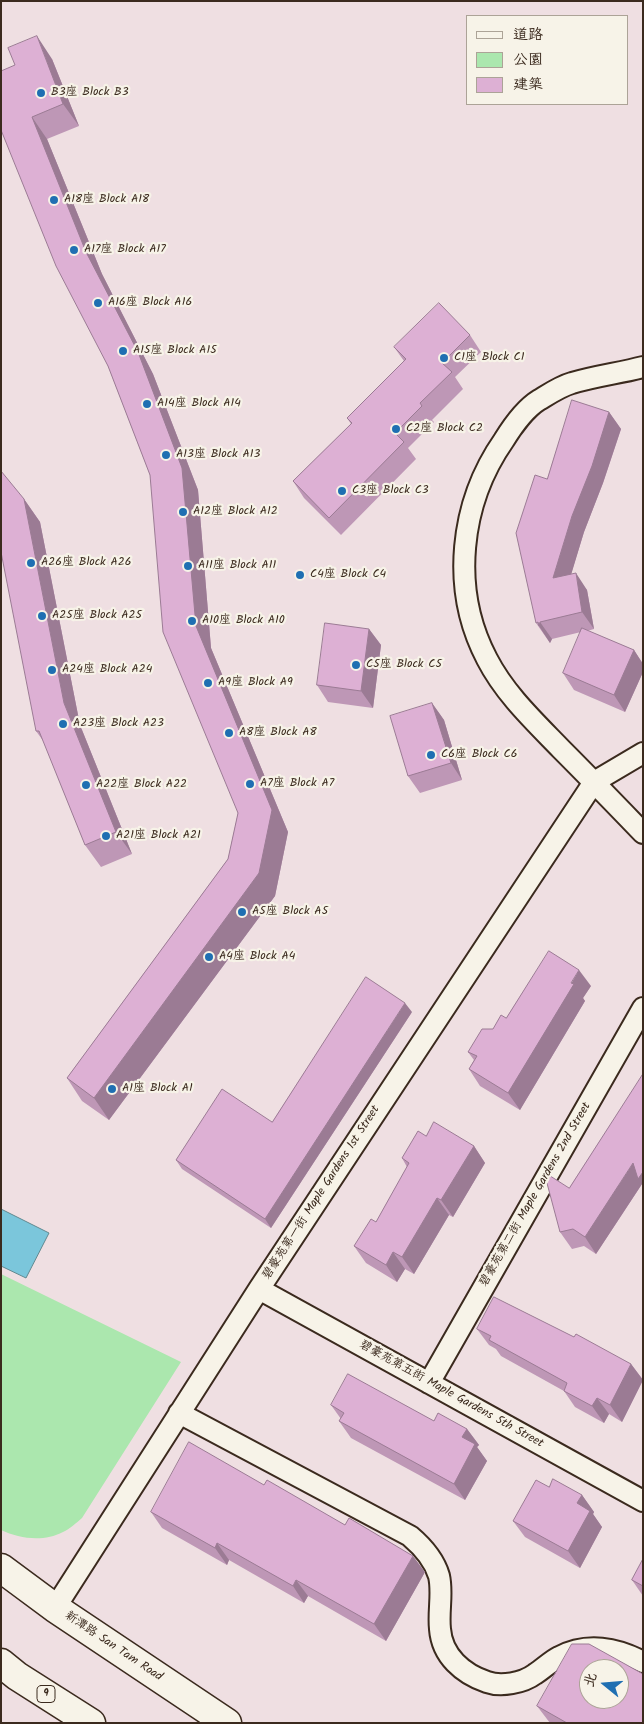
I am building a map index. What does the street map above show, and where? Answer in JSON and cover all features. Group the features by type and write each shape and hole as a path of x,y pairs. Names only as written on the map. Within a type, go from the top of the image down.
{"main road":[{"name":"新潭路 San Tam Road","path":"1,1568 55,1608 227,1723"},
{"name":"9","path":"1,1663 91,1723"}],"lane":[{"path":"643,367 571,383 537,401 512,427 492,456 477,488 467,521 464,556 465,582 473,626 486,658 504,688 643,833"},
{"path":"594,782 643,753"},
{"name":"碧豪苑第一街 Maple Gardens 1st Street","path":"55,1608 259,1289 594,782"},
{"name":"碧豪苑第二街 Maple Gardens 2nd Street","path":"429,1383 643,1008"},
{"name":"碧豪苑第五街 Maple Gardens 5th Street","path":"259,1289 643,1501"},
{"path":"180,1413 410,1536 431,1558 438,1574 441,1592 440,1630 445,1649 457,1665 472,1677 491,1683 510,1683 530,1678 558,1657 573,1651 589,1648 610,1649 630,1655 643,1662"}],"green space":[{"path":"1,1274 181,1362 82,1518 66,1531 48,1537 16,1536 1,1530"}],"water":[{"path":"1,1209 49,1233 26,1278 1,1266"}],"building":[{"path":"37,36 63,104 32,117 86,252 138,352 182,468 196,626 272,810 259,873 94,1098 67,1078 228,859 238,813 163,632 150,475 108,366 56,266 1,130 1,71 15,65 8,48"},
{"path":"439,303 470,335 442,363 452,372 420,403 422,406 395,433 404,442 329,518 293,481 352,423 347,418 406,359 394,347"},
{"path":"572,400 609,412 592,466 572,516 553,578 576,573 582,612 540,622 539,626 538,622 536,623 516,533 535,475 547,479"},
{"path":"1,471 24,499 64,703 116,832 85,845 39,731 36,731 1,552"},
{"path":"325,623 369,629 361,691 317,685"},
{"path":"582,628 634,650 614,695 563,673"},
{"path":"432,703 451,763 408,776 390,716"},
{"path":"549,951 579,970 571,983 574,984 508,1093 469,1069 477,1056 468,1052 482,1029 493,1029 501,1015 506,1018"},
{"path":"366,977 405,1003 265,1219 176,1160 222,1089 272,1122"},
{"path":"643,1074 643,1172 638,1179 633,1163 585,1237 573,1229 560,1232 544,1172 569,1188"},
{"path":"434,1122 474,1146 441,1200 437,1198 402,1257 393,1252 386,1265 354,1246 371,1219 376,1222 409,1163 402,1158 418,1131 426,1136"},
{"path":"494,1297 574,1337 576,1334 631,1364 610,1405 597,1398 592,1406 564,1391 567,1383 489,1340 491,1336 477,1329"},
{"path":"348,1374 434,1421 438,1413 467,1429 462,1437 475,1444 454,1484 339,1421 344,1413 331,1405"},
{"path":"189,1442 264,1485 267,1480 345,1525 349,1518 413,1556 374,1624 296,1580 293,1586 217,1543 215,1548 151,1512"},
{"path":"553,1479 582,1495 577,1503 590,1511 568,1551 513,1521 536,1480 549,1487"},
{"path":"643,1559 643,1586 632,1580"},
{"path":"572,1644 589,1644 616,1659 579,1659 579,1709 629,1709 629,1666 643,1674 643,1723 567,1723 537,1706"}],"place":[{"name":"B3座 Block B3","path":"41,93"},
{"name":"A18座 Block A18","path":"54,200"},
{"name":"A17座 Block A17","path":"74,250"},
{"name":"A16座 Block A16","path":"98,303"},
{"name":"A15座 Block A15","path":"123,351"},
{"name":"C1座 Block C1","path":"444,358"},
{"name":"A14座 Block A14","path":"147,404"},
{"name":"C2座 Block C2","path":"396,429"},
{"name":"A13座 Block A13","path":"166,455"},
{"name":"C3座 Block C3","path":"342,491"},
{"name":"A12座 Block A12","path":"183,512"},
{"name":"A26座 Block A26","path":"31,563"},
{"name":"A11座 Block A11","path":"188,566"},
{"name":"C4座 Block C4","path":"300,575"},
{"name":"A25座 Block A25","path":"42,616"},
{"name":"A10座 Block A10","path":"192,621"},
{"name":"C5座 Block C5","path":"356,665"},
{"name":"A24座 Block A24","path":"52,670"},
{"name":"A9座 Block A9","path":"208,683"},
{"name":"A23座 Block A23","path":"63,724"},
{"name":"A8座 Block A8","path":"229,733"},
{"name":"C6座 Block C6","path":"431,755"},
{"name":"A7座 Block A7","path":"250,784"},
{"name":"A22座 Block A22","path":"86,785"},
{"name":"A21座 Block A21","path":"106,836"},
{"name":"A5座 Block A5","path":"242,912"},
{"name":"A4座 Block A4","path":"209,957"},
{"name":"A1座 Block A1","path":"112,1089"}]}
